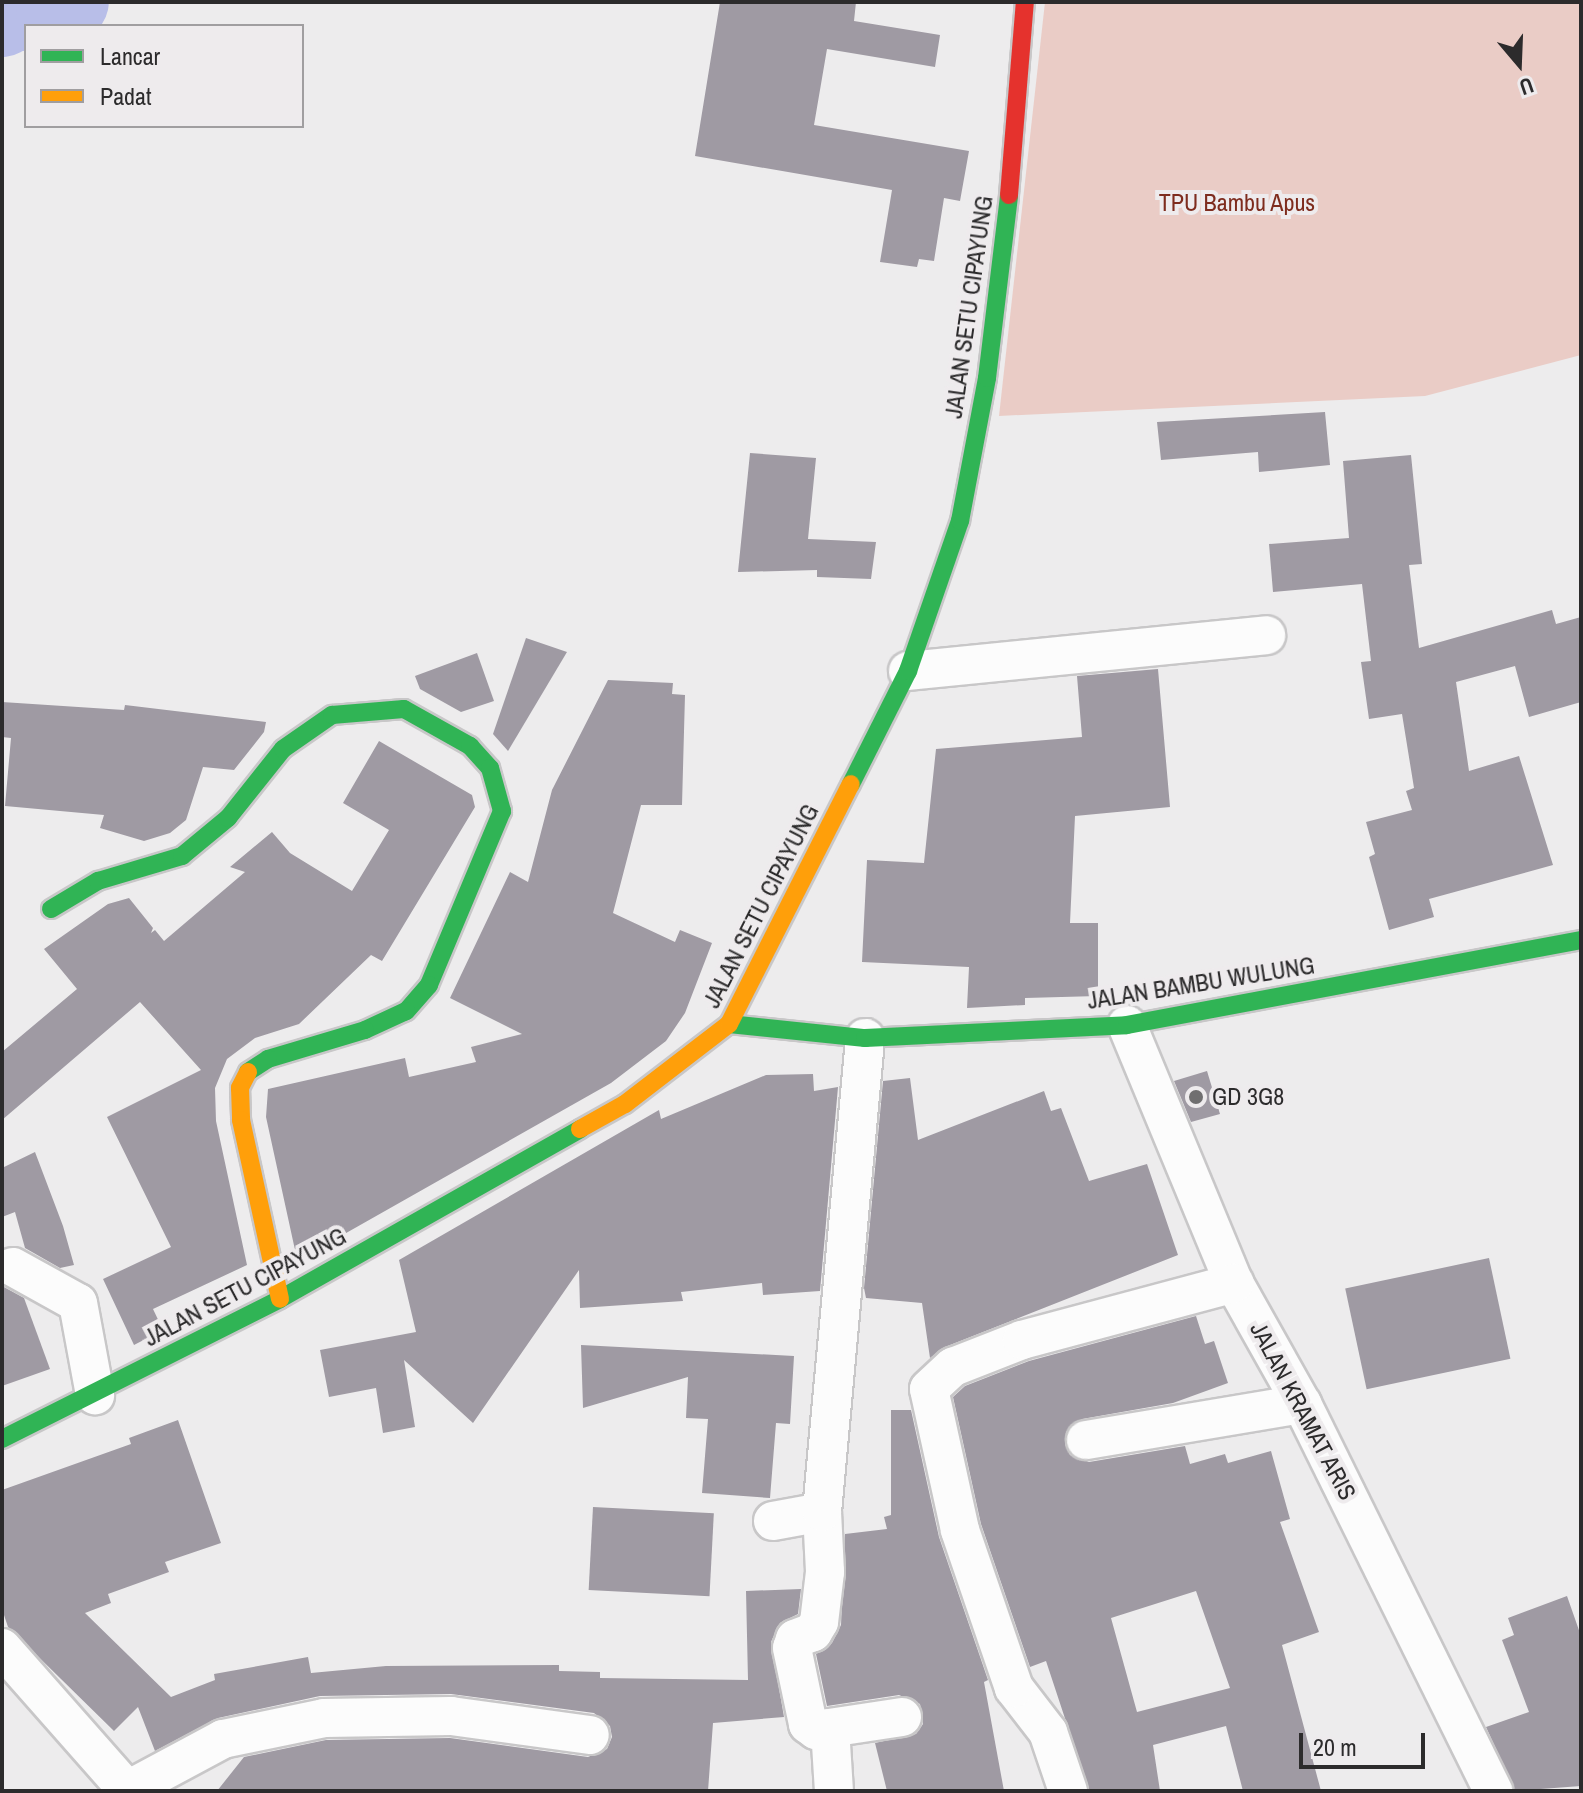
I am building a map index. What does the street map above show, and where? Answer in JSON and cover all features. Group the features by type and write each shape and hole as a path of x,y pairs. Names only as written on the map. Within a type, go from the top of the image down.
{"street":[{"name":"JALAN SETU CIPAYUNG","path":"2,1439 95,1395 280,1299 625,1104 729,1024 908,671 960,521 987,378 1020,97 1025,2"},
{"path":"908,671 1266,635"},
{"path":"51,909 98,881 182,856 228,818 283,749 332,715 404,709 470,746 490,768 502,811 429,985 406,1011 365,1030 268,1059 249,1071 240,1088 241,1120 280,1299"},
{"name":"JALAN BAMBU WULUNG","path":"729,1024 865,1038 1127,1025 1581,940"},
{"name":"JALAN KRAMAT ARIS","path":"1127,1025 1234,1283 1302,1404 1493,1791"},
{"path":"865,1038 822,1512 825,1572 819,1622 813,1632 795,1639 792,1648 808,1724 830,1728 902,1717"},
{"path":"13,1267 78,1303 95,1395"},
{"path":"1068,1791 1048,1732 1009,1674 960,1530 929,1389 953,1367 1022,1340 1234,1283"},
{"path":"1086,1440 1302,1404"},
{"path":"773,1521 822,1512"},
{"path":"2,1648 127,1791 223,1739 324,1718 451,1716 590,1735"},
{"path":"830,1728 834,1791"}],"green space":[{"name":"TPU Bambu Apus","path":"1045,2 1581,2 1581,355 1425,396 999,416"}],"building":[{"path":"720,2 856,2 854,21 940,35 935,67 827,49 814,125 969,151 960,201 944,198 934,261 919,259 917,267 880,262 892,190 695,156"},
{"path":"1325,412 1330,465 1259,472 1258,452 1161,460 1157,422"},
{"path":"750,453 816,458 808,539 876,542 871,579 817,577 817,570 738,572"},
{"path":"1411,455 1422,564 1409,565 1419,648 1552,610 1556,624 1581,617 1581,702 1529,717 1515,666 1456,682 1469,771 1519,756 1553,865 1429,899 1434,917 1389,930 1369,857 1375,854 1366,822 1412,810 1406,791 1414,788 1402,714 1369,719 1361,662 1371,661 1362,584 1273,592 1269,544 1349,538 1343,461"},
{"path":"526,638 567,652 508,751 493,734"},
{"path":"477,653 494,701 461,712 420,689 415,676"},
{"path":"1158,669 1170,807 1075,816 1070,923 1098,923 1098,996 1025,998 1025,1005 967,1008 969,967 862,962 867,860 924,863 936,749 1082,737 1077,676"},
{"path":"608,680 673,683 672,694 685,695 682,805 641,805 613,913 675,942 680,930 712,943 685,1013 666,1041 611,1083 332,1241 295,1250 266,1117 268,1089 405,1058 409,1077 476,1062 471,1047 522,1034 450,998 510,872 528,882 552,790"},
{"path":"2,702 124,710 125,705 266,722 264,732 234,770 203,767 186,820 170,833 144,841 100,828 104,815 5,806 11,738 2,737"},
{"path":"379,741 472,795 475,807 382,961 371,955 299,1024 255,1038 227,1059 215,1088 216,1121 247,1265 153,1309 163,1330 134,1345 103,1279 171,1247 107,1117 201,1070 140,1002 2,1120 2,1052 77,989 44,949 108,904 129,898 153,928 151,933 155,930 164,941 245,872 230,867 272,832 290,853 352,891 389,830 343,803"},
{"name":"GD 3G8","path":"1207,1071 1220,1114 1191,1122 1174,1081"},
{"path":"813,1074 814,1091 838,1087 820,1291 763,1295 762,1283 681,1292 683,1301 580,1308 579,1270 473,1423 404,1360 415,1427 383,1433 376,1388 329,1397 320,1350 416,1332 399,1260 659,1110 661,1119 766,1075"},
{"path":"910,1078 918,1140 1044,1091 1051,1111 1061,1108 1089,1181 1147,1164 1178,1255 945,1347 930,1358 922,1303 866,1298 864,1288 883,1081"},
{"path":"35,1152 74,1265 60,1268 25,1248 15,1212 2,1217 2,1168"},
{"path":"1489,1258 1510,1359 1367,1389 1345,1289"},
{"path":"2,1286 24,1298 50,1369 2,1386"},
{"path":"1196,1316 1205,1344 1214,1341 1228,1383 1173,1403 1082,1419 1066,1432 1065,1444 1070,1455 1089,1462 1185,1446 1190,1464 1225,1454 1228,1463 1271,1451 1290,1519 1280,1522 1319,1632 1282,1645 1321,1791 1243,1791 1226,1726 1153,1745 1160,1791 1089,1791 1046,1661 1030,1667 981,1524 953,1397 965,1386 1029,1361","holes":["1196,1591 1230,1688 1137,1712 1111,1618"]},
{"path":"581,1345 794,1356 790,1424 776,1423 770,1498 702,1493 708,1419 686,1418 688,1377 583,1408"},
{"path":"891,1410 911,1410 939,1537 988,1680 984,1682 1004,1791 887,1791 875,1743 916,1734 923,1724 920,1704 899,1695 827,1706 816,1654 832,1643 841,1625 845,1534 887,1529 884,1517 891,1515"},
{"path":"178,1420 221,1543 165,1562 169,1572 108,1594 111,1603 85,1613 171,1697 215,1680 214,1674 308,1657 311,1673 386,1666 559,1665 559,1671 600,1672 600,1678 748,1680 746,1591 801,1589 798,1614 780,1623 771,1642 784,1717 713,1723 708,1791 217,1791 244,1757 326,1740 450,1738 588,1757 607,1749 612,1737 610,1726 594,1713 451,1694 320,1696 218,1718 155,1751 138,1707 114,1731 8,1627 2,1609 2,1490 131,1444 129,1438"},
{"path":"593,1507 714,1513 709,1596 589,1590"},
{"path":"1567,1596 1581,1636 1581,1786 1515,1791 1486,1727 1529,1712 1502,1640 1514,1635 1508,1618"}],"waterway":[{"path":"2,19 13,13 54,13 71,2"}],"traffic: fast":[{"path":"851,784 908,671 960,521 987,378 1009,195"},
{"path":"51,909 98,881 182,856 228,818 283,749 332,715 404,709 470,746 490,768 502,811 429,985 406,1011 365,1030 268,1059 248,1072"},
{"path":"729,1024 865,1038 1127,1025 1581,940"},
{"path":"2,1439 280,1299 580,1129"}],"traffic: slow":[{"path":"580,1129 625,1104 729,1024 851,784"},
{"path":"248,1072 240,1088 241,1120 280,1299"}],"traffic: jam":[{"path":"1009,195 1025,2"}],"place":[{"name":"GD 3G8","path":"1196,1097"}]}
